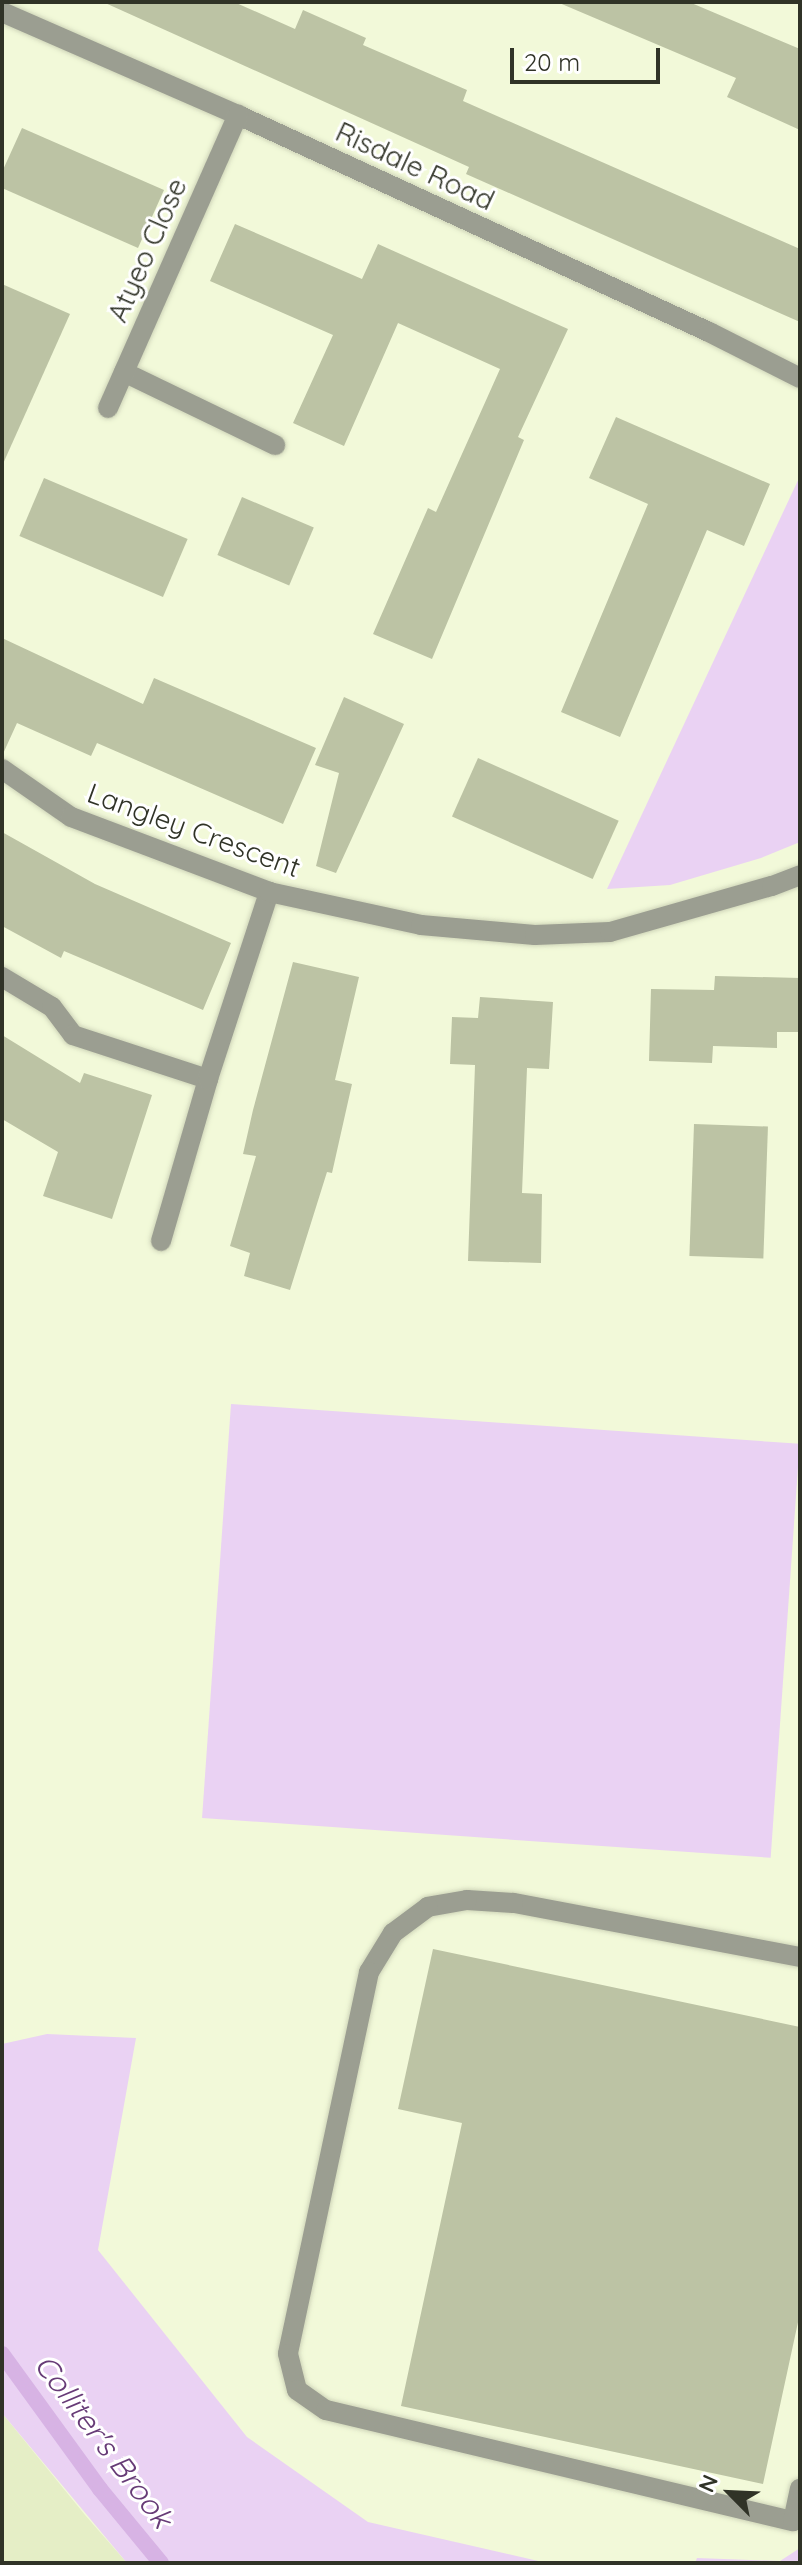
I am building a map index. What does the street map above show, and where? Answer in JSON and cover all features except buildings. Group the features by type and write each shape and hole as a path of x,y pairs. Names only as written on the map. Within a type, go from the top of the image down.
{"street":[{"name":"Risdale Road","path":"2,12 238,115 709,332 800,378"},
{"name":"Atyeo Close","path":"108,408 238,115"},
{"path":"124,372 275,445"},
{"name":"Langley Crescent","path":"2,769 71,817 269,892 421,925 535,935 610,932 772,886 800,875"},
{"path":"161,1241 208,1079 269,892"},
{"path":"2,977 52,1007 73,1035 208,1079"},
{"path":"800,1957 513,1903 467,1900 428,1907 393,1933 369,1972 288,2354 297,2390 326,2410 793,2521 800,2489"}],"shaded area":[{"path":"800,476 800,842 761,858 670,885 607,889"},
{"path":"231,1404 800,1444 771,1858 202,1818"},
{"path":"47,2034 136,2038 98,2250 247,2437 368,2522 547,2563 127,2563 2,2413 2,2044"},
{"path":"2,2413 85,2515 127,2563 2,2563"},
{"path":"800,2548 800,2563 695,2563 697,2558 780,2561"}],"waterway":[{"name":"Colliter's Brook","path":"2,2354 100,2489 161,2563"}]}
